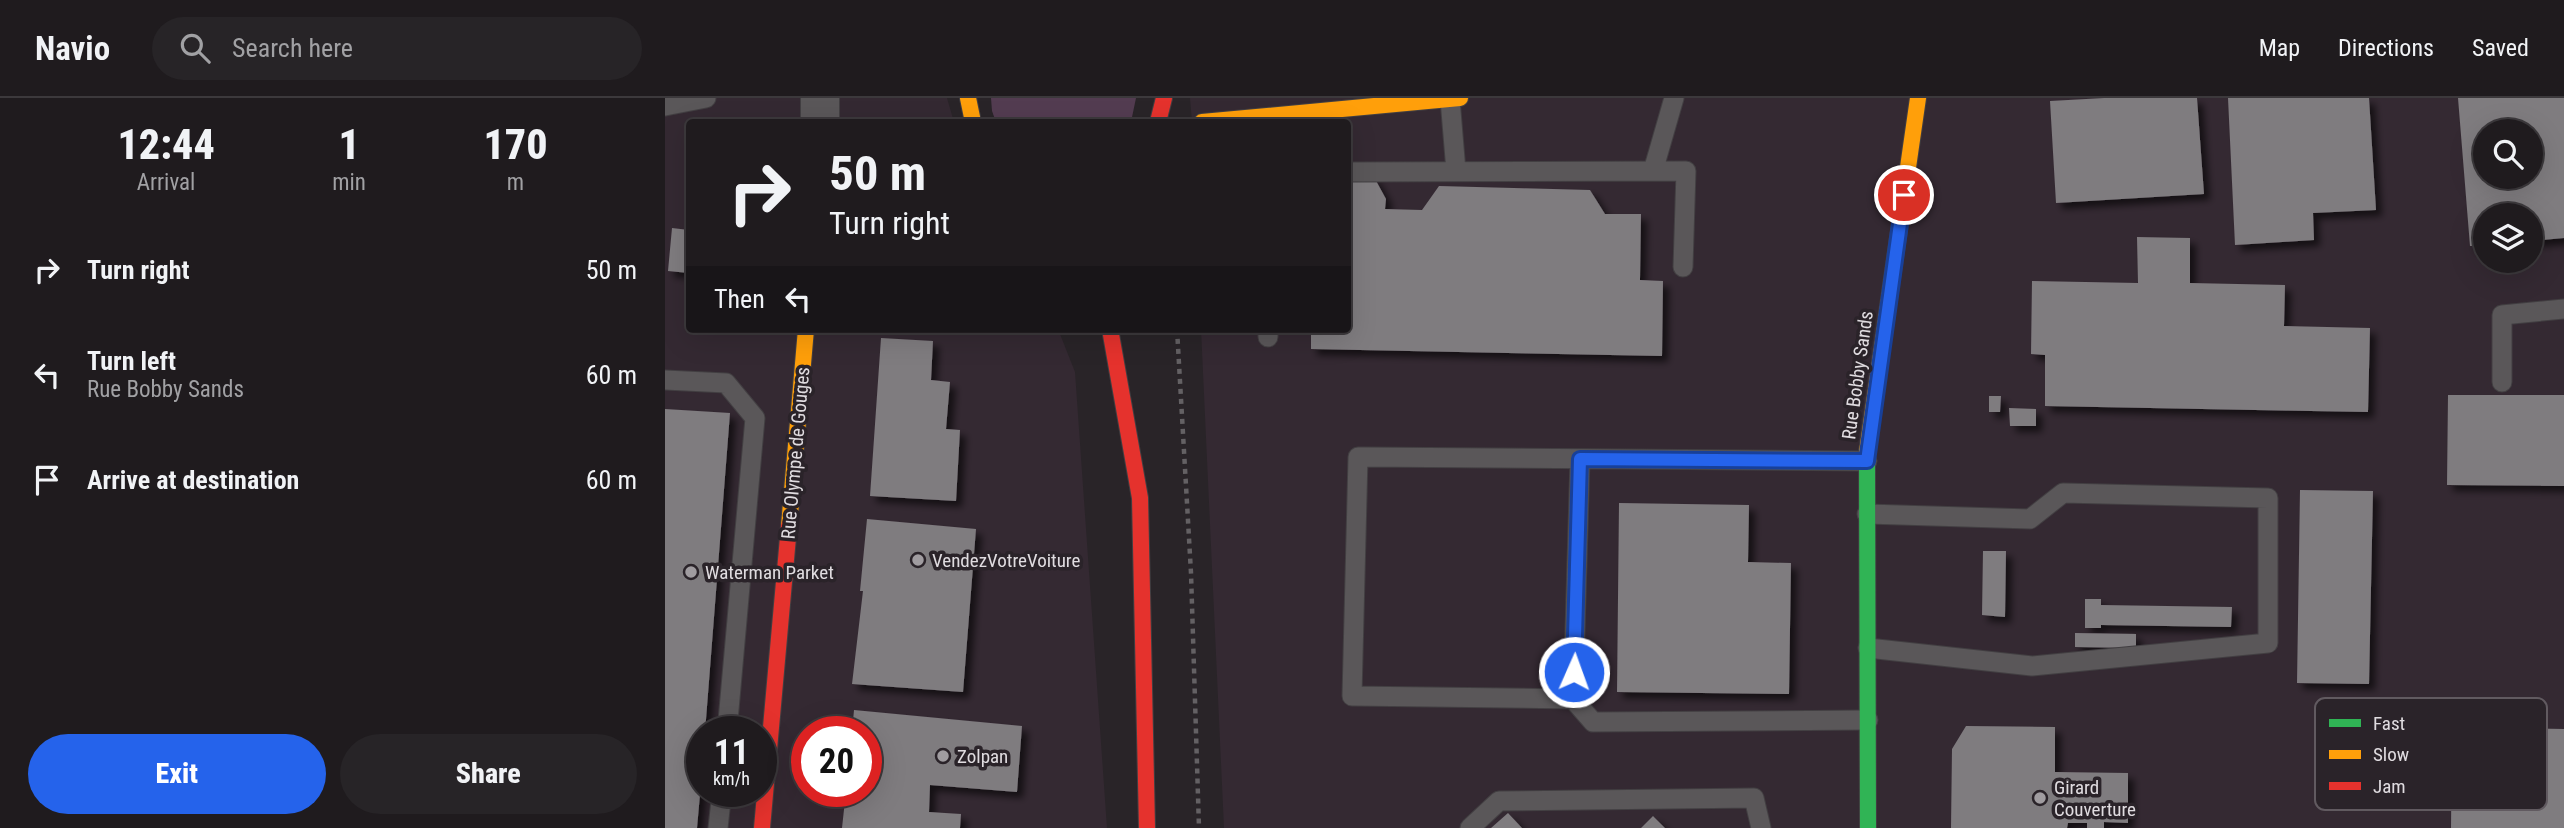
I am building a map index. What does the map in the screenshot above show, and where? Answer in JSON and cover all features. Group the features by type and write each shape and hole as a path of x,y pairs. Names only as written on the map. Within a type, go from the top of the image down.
{"street":[{"path":"820,98 820,119"},
{"path":"968,98 972,119"},
{"path":"1160,119 1164,98"},
{"path":"1234,119 1455,98"},
{"name":"Rue Bobby Sands","path":"1868,828 1867,461 1918,98"},
{"name":"Rue Olympe de Gouges","path":"762,828 806,333"},
{"path":"1111,333 1140,498 1146,828"}],"lane":[{"path":"665,106 706,98"},
{"path":"1455,98 1456,171"},
{"path":"1653,171 1674,98"},
{"path":"1351,172 1686,171 1683,267"},
{"path":"2502,382 2502,315 2564,309"},
{"path":"665,380 726,383 755,418 728,716"},
{"path":"1573,699 1352,696 1358,457 1867,461"},
{"path":"1580,459 1573,699 1594,722 1868,720"},
{"path":"1867,514 2029,519 2063,493 2268,498 2268,643 2032,666 1868,648"},
{"path":"1470,828 1499,801 1754,798 1761,828"},
{"path":"718,828 720,807"}],"path":[{"path":"1177,333 1191,573 1199,828"}],"shaded area":[{"path":"665,98 947,98 953,119 686,119 686,333 1060,333 1075,372 1107,828 665,828"},
{"path":"991,98 1136,98 1132,119 995,119"},
{"path":"1190,98 2564,98 2564,828 1224,828 1201,333 1351,333 1351,119 1192,119"}],"building":[{"path":"2197,98 2204,194 2056,203 2050,101"},
{"path":"2228,98 2369,98 2376,210 2313,213 2314,240 2235,245"},
{"path":"2458,98 2564,98 2564,238 2543,240 2543,203 2473,203 2473,246 2470,246"},
{"path":"1351,177 1374,177 1386,199 1385,209 1422,210 1439,186 1590,190 1605,214 1641,214 1640,280 1663,281 1662,356 1311,349 1311,333 1351,333"},
{"path":"672,228 686,230 686,273 668,271"},
{"path":"2137,237 2190,238 2190,283 2285,285 2284,326 2370,328 2368,412 2045,406 2045,355 2031,354 2032,281 2138,283"},
{"path":"881,338 933,341 931,380 950,382 946,429 960,430 956,501 870,496"},
{"path":"2448,395 2564,395 2564,486 2447,485"},
{"path":"1989,396 2001,396 2000,412 1989,412"},
{"path":"2009,408 2036,409 2036,426 2010,426"},
{"name":"Waterman Parket","path":"665,409 730,413 706,716 686,716 686,807 699,807 697,828 665,828"},
{"path":"2300,490 2373,491 2369,684 2297,683"},
{"path":"1619,503 1749,505 1748,562 1791,563 1789,694 1617,692"},
{"path":"867,519 976,529 963,692 852,684 863,591 860,591"},
{"path":"1983,551 2006,551 2005,617 1982,615"},
{"path":"2085,599 2101,599 2101,605 2232,607 2231,627 2101,625 2101,628 2085,628"},
{"path":"2075,633 2136,634 2136,648 2075,647"},
{"name":"Zolpan","path":"854,710 1022,726 1017,792 930,785 929,812 961,814 960,828 842,828 844,807 882,807 882,716 853,716"},
{"name":"Girard Couverture","path":"1966,726 2055,727 2055,772 2128,773 2128,823 2104,822 2104,828 2087,828 2087,823 2068,823 2067,828 1951,828 1952,749"},
{"path":"2547,729 2564,729 2564,828 2451,828 2451,810 2547,810"},
{"path":"1508,813 1522,828 1491,828"},
{"path":"1653,816 1665,828 1641,828"}],"traffic: fast":[{"path":"1867,452 1868,828"}],"traffic: slow":[{"path":"968,98 972,119"},
{"path":"1234,119 1460,98"},
{"path":"1867,452 1918,98"},
{"path":"789,526 806,333"}],"traffic: jam":[{"path":"1159,119 1164,98"},
{"path":"1111,333 1140,498 1147,828"},
{"path":"762,828 789,526"}],"place":[{"name":"VendezVotreVoiture","path":"918,560"},
{"name":"Waterman Parket","path":"691,572"},
{"name":"Zolpan","path":"943,756"},
{"name":"Girard Couverture","path":"2040,798"}],"route":[{"path":"1574,672 1580,459 1867,461 1904,195"}]}
